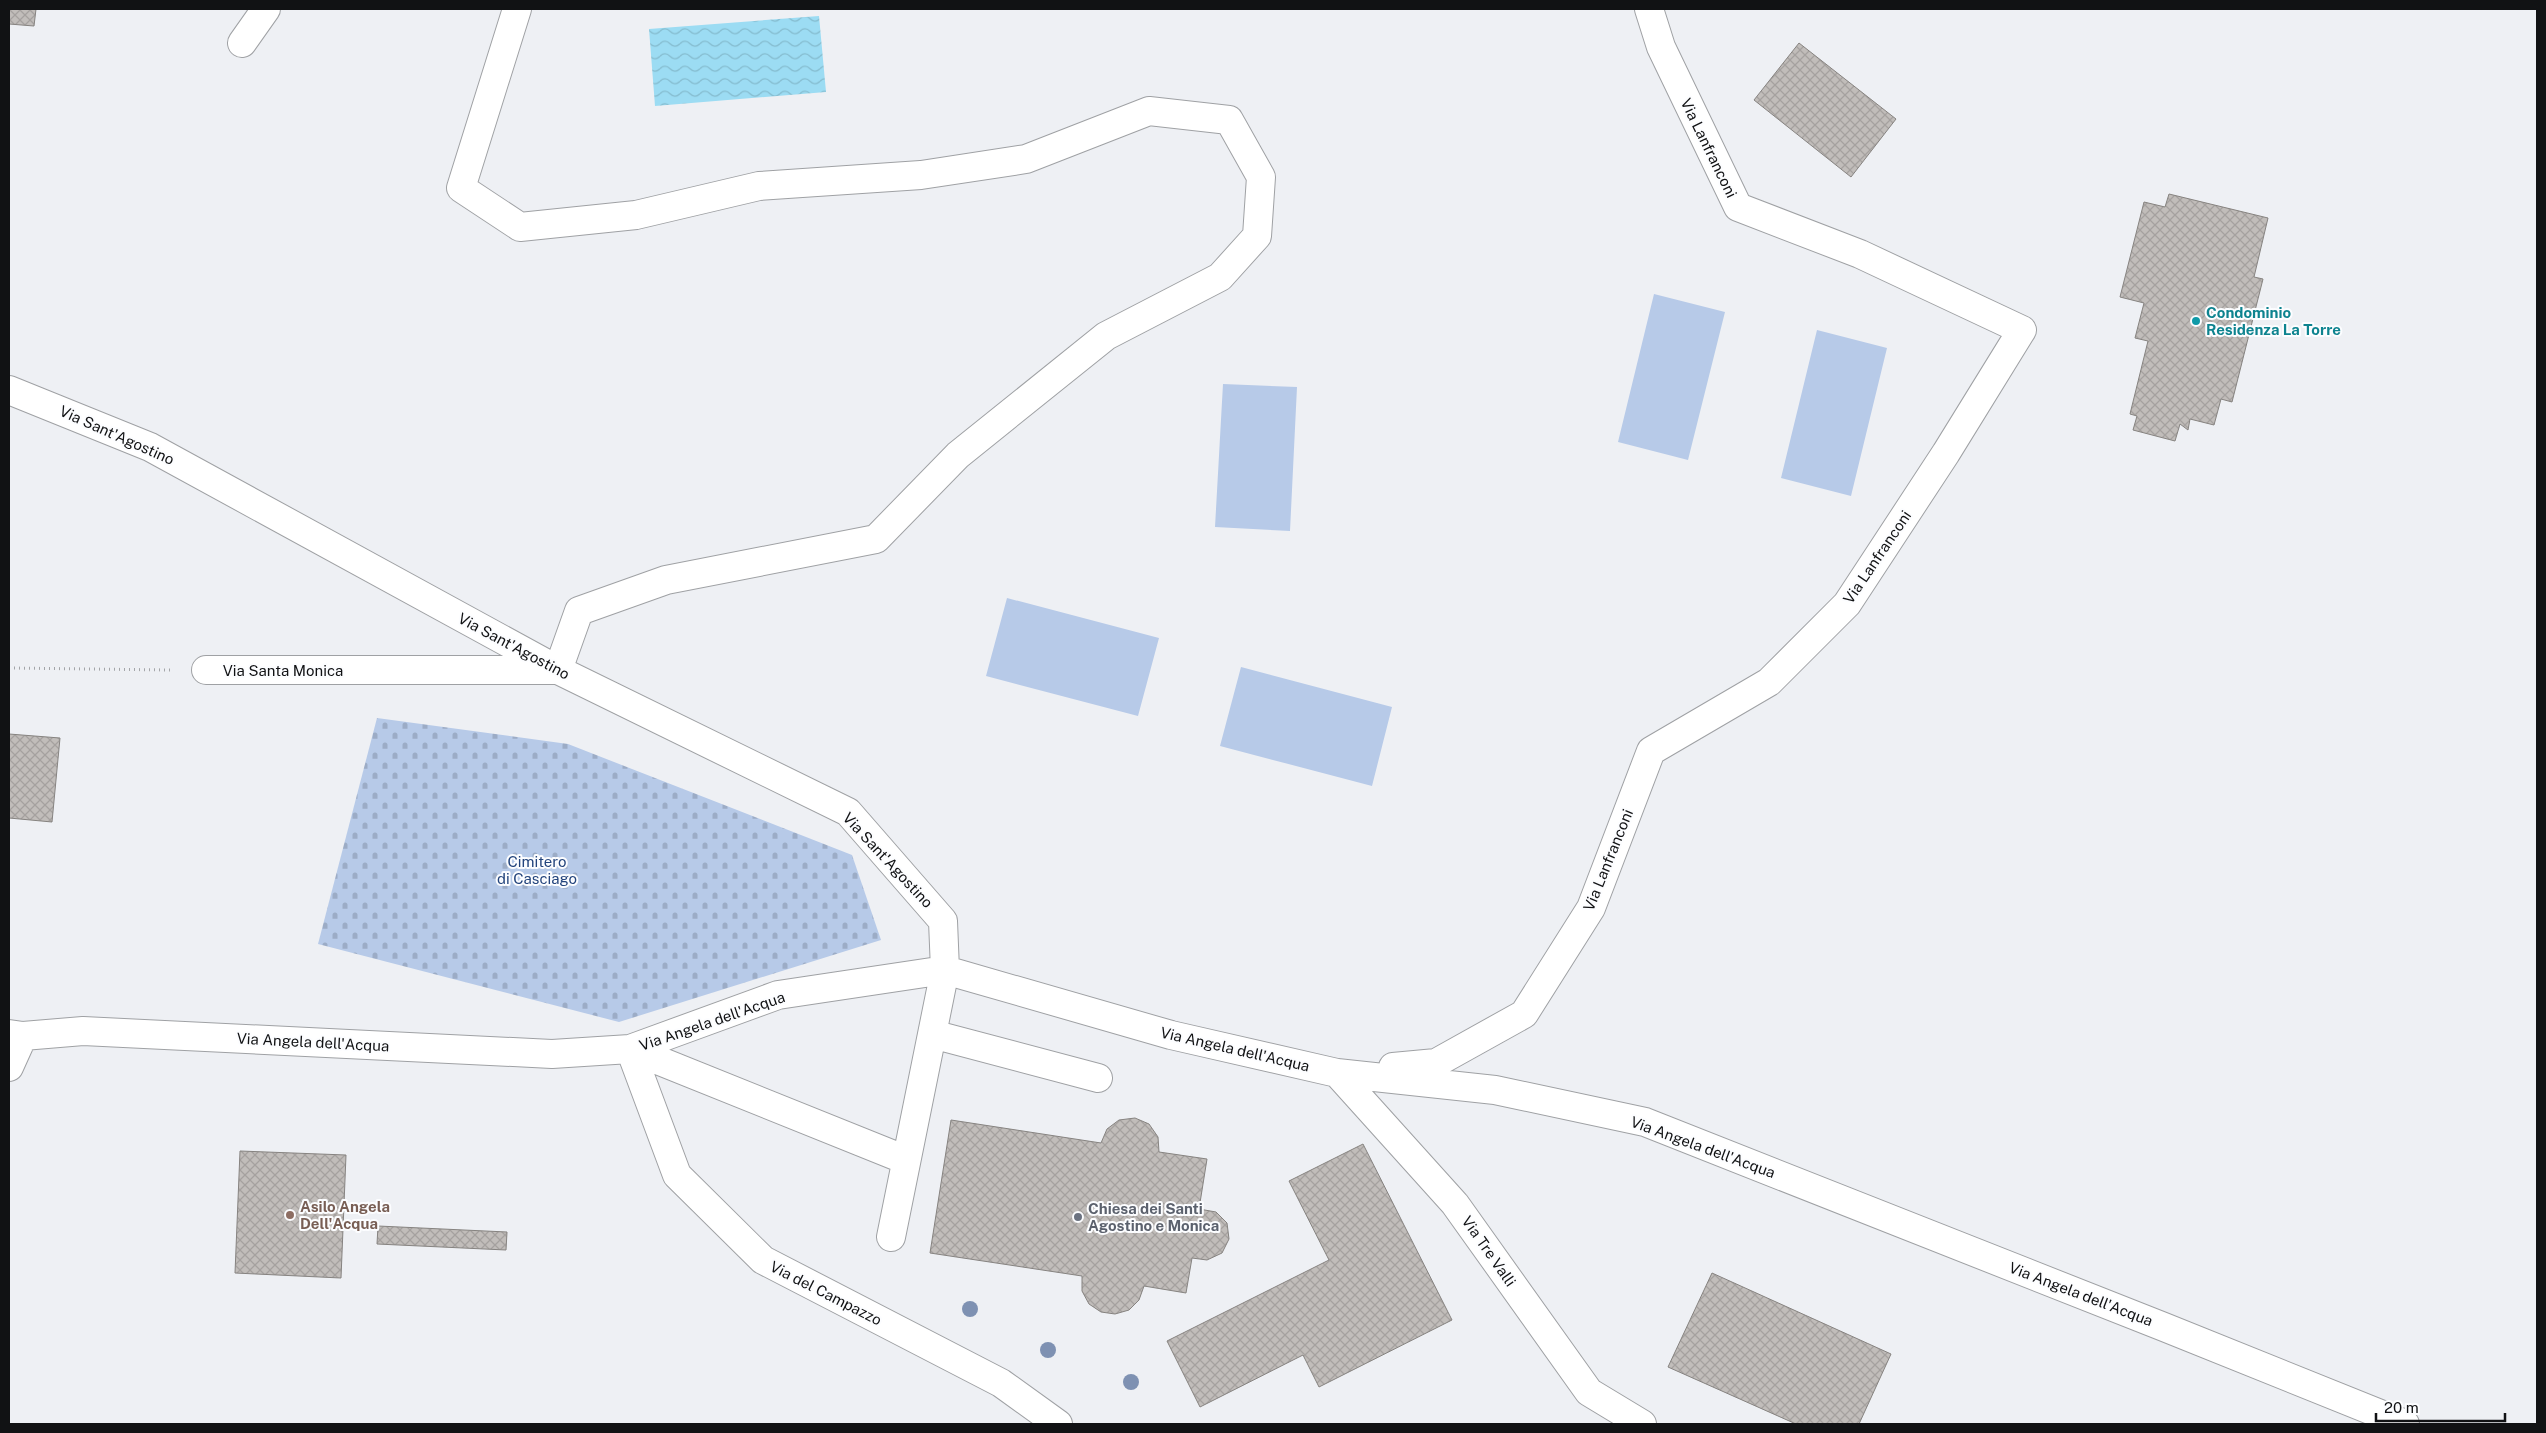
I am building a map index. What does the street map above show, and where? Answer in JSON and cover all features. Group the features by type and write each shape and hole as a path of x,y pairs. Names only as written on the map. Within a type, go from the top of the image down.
{"street":[{"path":"242,43 266,9"},
{"path":"517,9 460,188 520,227 636,216 759,186 921,174 1026,159 1149,111 1229,120 1261,177 1257,236 1220,277 1106,336 958,455 876,539 666,580 579,611 558,670"},
{"name":"Via Lanfranconi","path":"1337,1073 1436,1063 1524,1014 1591,908 1651,750 1769,682 1847,604 1946,453 2022,330 1860,254 1738,207 1661,47 1649,9"},
{"name":"Via Sant'Agostino","path":"9,390 150,447 558,670 848,812 944,921 944,970 891,1238"},
{"name":"Via Santa Monica","path":"206,670 558,670"},
{"name":"Via Angela dell'Acqua","path":"16,1035 82,1031 552,1054 630,1049 778,996 944,970 1171,1035 1337,1073 1495,1090 1645,1122 2164,1326 2405,1424"},
{"path":"932,1034 1098,1078"},
{"path":"9,1067 16,1035"},
{"path":"630,1049 906,1160"},
{"name":"Via del Campazzo","path":"630,1049 677,1175 763,1260 1001,1383 1058,1424"},
{"name":"Via Tre Valli","path":"1337,1073 1455,1204 1589,1392 1642,1424"}],"path":[{"name":"Via Santa Monica","path":"9,668 206,670"}],"green space":[{"path":"1654,294 1725,312 1688,460 1618,442"},
{"path":"1817,330 1887,348 1851,496 1781,478"},
{"path":"1223,384 1297,387 1290,531 1215,527"},
{"path":"1007,598 1159,638 1138,716 986,676"},
{"path":"1241,667 1392,707 1372,786 1220,746"},
{"name":"Cimitero di Casciago","path":"377,718 568,744 852,855 881,940 619,1022 318,944"}],"water":[{"path":"819,16 826,92 655,106 649,29"}],"building":[{"path":"9,9 36,9 34,26 9,24"},
{"path":"1799,43 1896,119 1851,177 1754,100"},
{"name":"Condominio Residenza La Torre","path":"2169,194 2268,218 2254,277 2263,279 2232,402 2221,399 2214,425 2190,419 2188,430 2180,424 2175,441 2133,430 2137,416 2130,414 2148,341 2135,338 2144,303 2120,297 2144,202 2165,207"},
{"path":"9,734 60,738 52,822 9,818"},
{"name":"Chiesa dei Santi Agostino e Monica","path":"1135,1118 1149,1124 1158,1137 1159,1152 1207,1159 1199,1209 1216,1212 1227,1223 1229,1239 1222,1253 1207,1260 1192,1258 1186,1293 1144,1286 1139,1300 1129,1310 1115,1314 1101,1312 1089,1304 1082,1291 1082,1276 930,1253 951,1120 1101,1143 1107,1129 1119,1120"},
{"path":"1363,1144 1452,1320 1319,1387 1303,1355 1200,1407 1167,1341 1329,1260 1289,1181"},
{"path":"240,1151 346,1155 341,1278 235,1273"},
{"path":"378,1226 507,1232 506,1250 377,1244"},
{"path":"1712,1273 1891,1354 1859,1424 1796,1424 1668,1367"}],"place":[{"name":"Condominio Residenza La Torre","path":"2196,321"},
{"name":"Asilo Angela Dell'Acqua","path":"290,1215"},
{"name":"Chiesa dei Santi Agostino e Monica","path":"1078,1217"}]}
